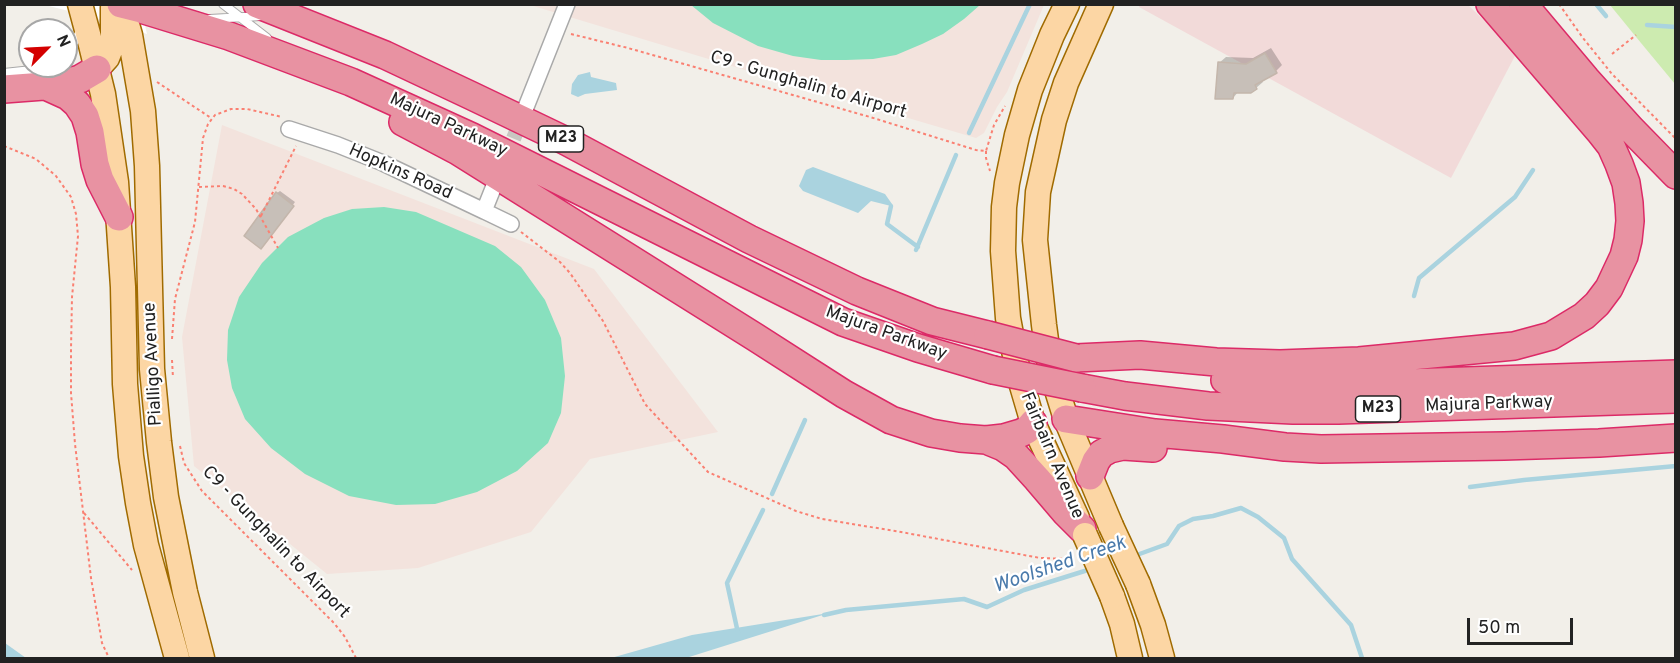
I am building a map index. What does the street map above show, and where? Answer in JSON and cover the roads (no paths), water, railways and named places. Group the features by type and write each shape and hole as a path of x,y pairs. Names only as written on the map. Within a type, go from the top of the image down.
{"highway":[{"path":"1076,358 1140,355 1216,362 1280,364 1359,361 1514,346 1551,336 1584,316 1604,296 1624,256 1630,221 1626,183 1611,146 1490,4"},
{"path":"1523,4 1594,88 1676,175"},
{"name":"Majura Parkway","path":"128,6 247,43 361,87 443,122 843,322 918,348 993,370 1125,396 1208,406 1293,410 1676,399"},
{"name":"Majura Parkway","path":"248,11 283,14 385,55 545,131 749,239 857,291 932,321 1076,358 1185,376 1284,384 1380,384 1676,374"},
{"path":"247,43 293,70 372,106 458,151 880,415 931,433 986,440 1021,433 1036,418"},
{"path":"57,78 73,81 89,75 100,82"},
{"path":"4,89 40,78"},
{"path":"48,78 77,104 85,116 100,180 119,217"},
{"path":"1066,419 1155,433 1285,447 1487,447 1676,438"},
{"path":"986,440 1003,447 1016,456 1073,521 1083,540"},
{"path":"1090,476 1092,466 1099,456 1119,446 1225,455 1285,447"}],"main road":[{"path":"100,82 113,43 113,4"},
{"name":"Fairbairn Avenue","path":"1066,4 1024,109 1006,183 1004,270 1008,318 1023,392 1036,418 1083,540 1112,596 1130,658"},
{"name":"Fairbairn Avenue","path":"1101,4 1066,82 1048,144 1038,192 1035,240 1040,294 1048,355 1066,419 1138,584 1162,658"},
{"name":"Pialligo Avenue","path":"128,6 147,166 152,369 159,442 166,498 180,569 202,658"},
{"name":"Pialligo Avenue","path":"82,13 100,82 113,160 123,287 125,384 133,468 146,545 177,658"},
{"path":"1048,355 1044,398 1036,418 1066,419"}],"street":[{"path":"526,107 567,4"},
{"name":"Hopkins Road","path":"293,127 383,163 512,224"},
{"path":"484,211 494,186"}],"lane":[{"path":"223,4 248,11 298,62"},
{"path":"181,21 248,11"},
{"path":"78,29 82,13"}],"water":[{"path":"590,72 591,77 616,83 617,90 578,97 571,94 572,84 578,75"},
{"path":"813,167 885,194 892,204 891,206 871,201 858,213 803,191 799,186 806,170"},
{"path":"829,613 686,658 611,658 692,635"},
{"path":"5,643 26,658 5,658"}],"waterway":[{"path":"969,133 1030,4"},
{"path":"1596,4 1606,16"},
{"path":"1647,25 1676,27"},
{"path":"916,250 956,155"},
{"path":"1414,296 1419,278 1515,197 1533,170"},
{"path":"891,206 887,224 918,247"},
{"path":"772,494 805,420"},
{"path":"1470,487 1676,466"},
{"name":"Woolshed Creek","path":"1134,556 1167,544 1179,526 1193,519 1241,508 1258,517 1284,538 1292,559 1351,625 1362,658"},
{"path":"738,633 727,583 763,510"},
{"name":"Woolshed Creek","path":"824,615 846,610 964,599 987,607 1024,590 1091,569"}],"tunnel":[{"path":"505,160 523,115"}]}
